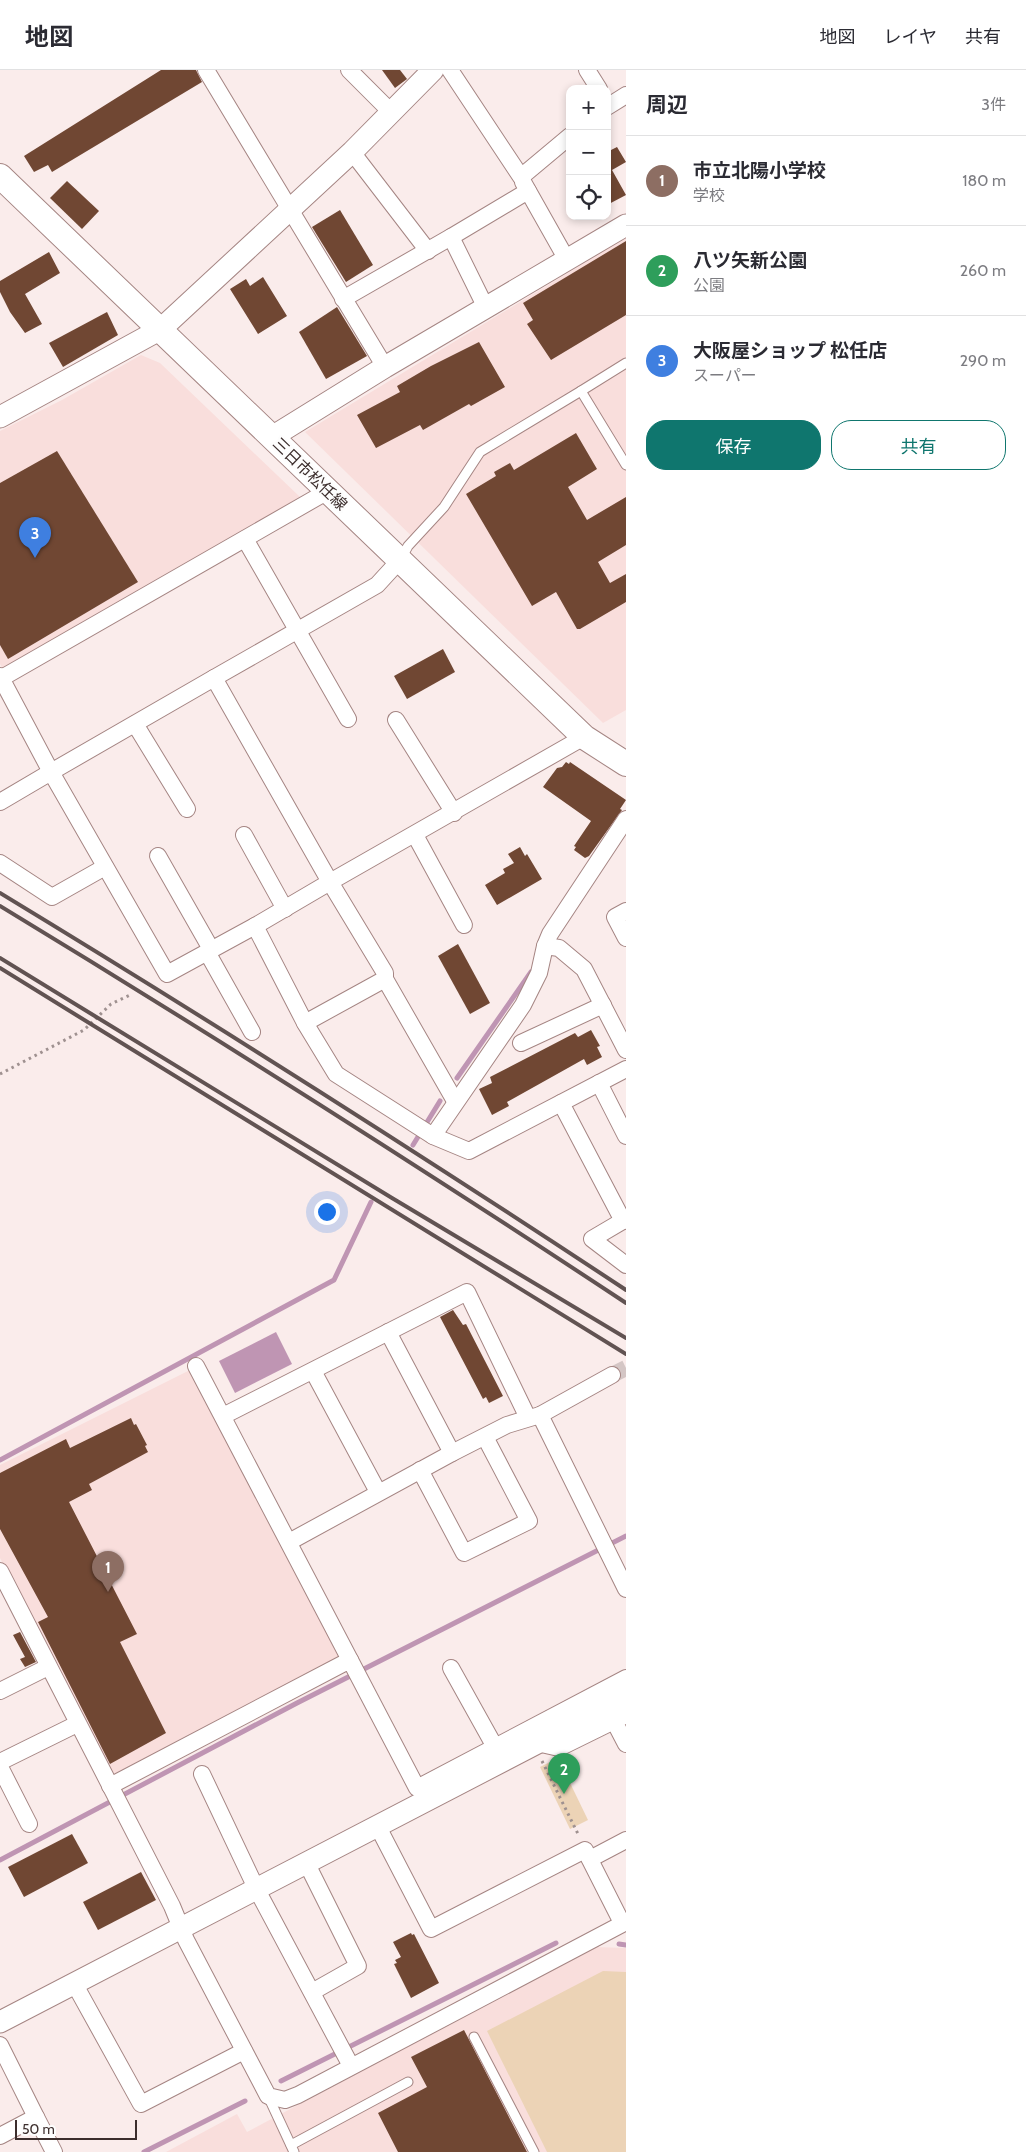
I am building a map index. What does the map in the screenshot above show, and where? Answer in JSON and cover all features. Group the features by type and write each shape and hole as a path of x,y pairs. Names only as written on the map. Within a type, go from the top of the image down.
{"main road":[{"name":"三日市松任線","path":"0,176 584,737 626,764"}],"street":[{"path":"206,70 385,367"},
{"path":"349,70 391,112"},
{"path":"0,417 161,329 352,152 432,70"},
{"path":"450,70 525,184 567,260"},
{"path":"587,70 596,85"},
{"path":"611,103 626,95"},
{"path":"343,299 451,237 525,184 566,140"},
{"path":"352,152 428,251"},
{"path":"272,437 385,367 626,225"},
{"path":"451,237 486,308"},
{"path":"328,491 0,678 166,974 416,835 584,737"},
{"path":"245,539 348,718"},
{"path":"0,802 377,585 399,561"},
{"path":"214,678 330,882 385,973 385,979 455,1101"},
{"path":"396,720 454,813"},
{"path":"135,724 187,809"},
{"path":"433,1136 455,1101 523,1004 539,973 545,946 550,934 626,818"},
{"path":"244,835 285,909"},
{"path":"416,835 464,925"},
{"path":"158,856 252,1032"},
{"path":"0,863 52,897 105,867"},
{"path":"626,911 615,917 626,938"},
{"path":"255,926 305,1023 336,1074 433,1136 469,1151 626,1069"},
{"path":"545,946 559,948 584,969 626,1050"},
{"path":"305,1023 385,979"},
{"path":"521,1043 603,1005"},
{"path":"599,1083 626,1136"},
{"path":"561,1103 624,1220 592,1239 626,1265"},
{"path":"223,1416 467,1292 626,1588"},
{"path":"388,1332 452,1454"},
{"path":"196,1366 418,1788 626,1678"},
{"path":"313,1371 378,1492"},
{"path":"289,1542 378,1492 507,1425 534,1417 612,1375"},
{"path":"420,1470 464,1554 529,1521 485,1437"},
{"path":"0,1571 268,2096 285,2100 345,2055 624,1922 587,1854"},
{"path":"0,1691 48,1667"},
{"path":"451,1668 495,1747"},
{"path":"114,1794 354,1669"},
{"path":"0,2022 626,1697"},
{"path":"537,1743 560,1748 620,1718 626,1744"},
{"path":"0,1762 77,1724"},
{"path":"0,1767 29,1824"},
{"path":"202,1774 256,1888 345,2055"},
{"path":"377,1825 431,1929 587,1854 626,1840"},
{"path":"306,1862 358,1966 312,1992"},
{"path":"74,1983 141,2104 244,2051"},
{"path":"0,2045 54,2152"},
{"path":"0,2136 36,2117"}],"lane":[{"path":"399,561 408,546 444,507 480,452 626,363"},
{"path":"581,391 626,465"},
{"path":"474,2037 534,2152"},
{"path":"268,2096 292,2148 408,2082"}],"path":[{"path":"0,1074 84,1030 111,1004 132,994"},
{"path":"544,1765 587,1854"}],"shaded area":[{"path":"626,238 626,710 603,723 305,432"},
{"path":"141,355 160,363 300,497 4,671 0,664 0,431 62,400"},
{"path":"276,1332 292,1364 235,1393 219,1361"},
{"path":"192,1369 341,1655 335,1662 119,1774 107,1771 0,1558 0,1465"},
{"path":"558,1758 588,1820 570,1829 540,1767"},
{"path":"595,1947 626,1948 626,2152 166,2152 237,2114 247,2132"},
{"path":"603,1971 626,1972 626,2152 547,2152 487,2031"}],"building":[{"path":"161,70 196,70 202,82 52,172 48,165 34,172 24,156"},
{"path":"382,70 400,70 407,79 395,88"},
{"path":"617,147 626,162 612,170 626,195 611,203 611,175 611,150"},
{"path":"67,181 99,211 82,229 50,198"},
{"path":"340,210 373,265 346,282 312,227"},
{"path":"626,241 626,315 551,360 527,324 533,320 523,303"},
{"path":"49,252 60,273 25,294 42,324 25,333 10,312 0,292 0,281"},
{"path":"263,277 287,316 258,334 230,289 246,279 250,286"},
{"path":"337,307 367,356 326,379 299,332"},
{"path":"107,312 118,335 63,367 49,343"},
{"path":"479,342 505,387 471,406 469,404 423,430 420,425 376,448 357,415 400,392 397,386 431,366"},
{"path":"576,433 597,469 568,487 587,520 626,497 626,545 598,562 610,583 626,574 626,602 580,629 577,629 556,592 532,606 466,494 496,476 494,472 510,463 514,470"},
{"path":"57,451 138,582 8,659 0,645 0,483"},
{"path":"443,649 455,672 407,699 394,676"},
{"path":"566,762 569,764 570,762 626,800 620,809 622,810 589,856 585,858 574,850 576,847 574,846 591,821 543,787 557,768 562,767"},
{"path":"520,847 525,856 527,854 542,879 497,905 485,885 505,873 503,869 514,863 508,854"},
{"path":"458,944 490,1003 470,1014 438,956"},
{"path":"591,1030 600,1046 597,1047 602,1057 587,1065 584,1059 507,1102 509,1106 492,1115 479,1089 492,1083 490,1077 575,1033 578,1037"},
{"path":"453,1310 463,1325 466,1324 503,1396 489,1403 486,1397 483,1399 440,1317"},
{"path":"131,1418 147,1445 145,1446 148,1452 89,1484 92,1490 69,1502 137,1634 120,1642 166,1733 110,1764 38,1622 48,1617 0,1529 0,1473 66,1439 70,1448"},
{"path":"20,1632 36,1662 25,1667 20,1659 25,1657 13,1635"},
{"path":"72,1834 88,1863 24,1897 8,1867"},
{"path":"141,1872 156,1900 98,1930 83,1902"},
{"path":"411,1933 412,1935 414,1934 439,1983 411,1998 394,1964 397,1963 395,1960 401,1957 393,1942"},
{"path":"464,2030 527,2152 398,2152 378,2113 427,2087 411,2057"}],"waterway":[{"path":"457,1078 531,972"},
{"path":"413,1145 440,1101"},
{"path":"0,1460 334,1280 371,1202"},
{"path":"0,1860 297,1703 626,1536"},
{"path":"281,2081 556,1943"},
{"path":"619,1944 626,1945"},
{"path":"144,2152 245,2101"}],"tunnel":[{"path":"612,1375 626,1368"}],"railway":[{"path":"0,893 315,1088 626,1290"},
{"path":"0,906 315,1102 626,1303"},
{"path":"0,958 392,1198 626,1338"},
{"path":"0,968 626,1354"}],"place":[{"name":"大阪屋ショップ 松任店","path":"35,558"},
{"name":"市立北陽小学校","path":"108,1592"},
{"name":"八ツ矢新公園","path":"564,1794"}]}
